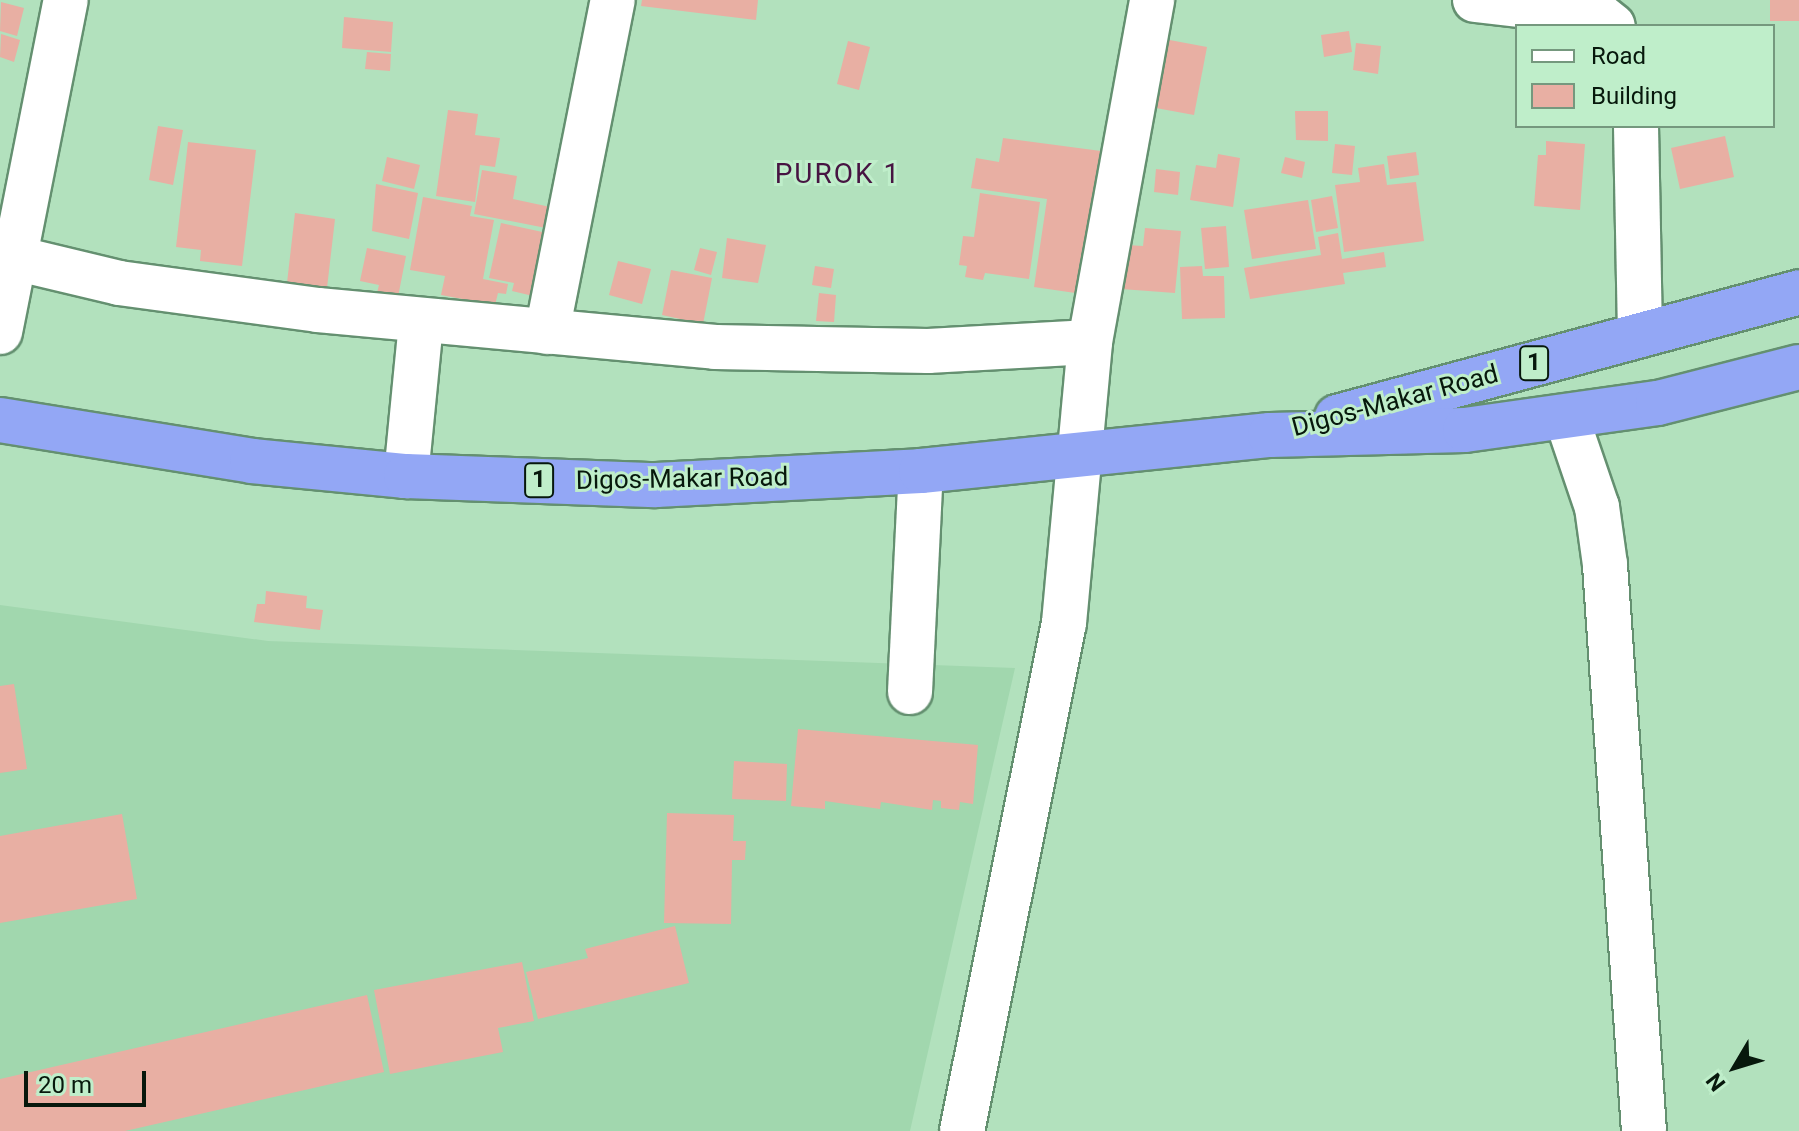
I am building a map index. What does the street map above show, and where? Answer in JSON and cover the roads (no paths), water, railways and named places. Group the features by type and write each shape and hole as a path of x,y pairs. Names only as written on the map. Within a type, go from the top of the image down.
{"highway":[{"name":"Digos-Makar Road","path":"1270,435 1799,292"},
{"name":"Digos-Makar Road","path":"0,420 252,461 406,476 656,485 921,471 1270,435 1465,430 1567,419 1658,403 1799,367"}],"street":[{"path":"0,332 66,0"},
{"path":"547,332 613,0"},
{"path":"962,1131 1064,623 1090,342 1152,0"},
{"path":"1475,0 1598,14 1610,24"},
{"path":"1636,128 1640,335"},
{"path":"15,258 119,283 421,322 547,332 830,352 1090,342"},
{"path":"406,476 421,322"},
{"path":"1567,419 1597,507 1605,565 1644,1131"},
{"path":"910,692 921,471"}],"district":[{"name":"PUROK 1","path":"838,174"}]}
